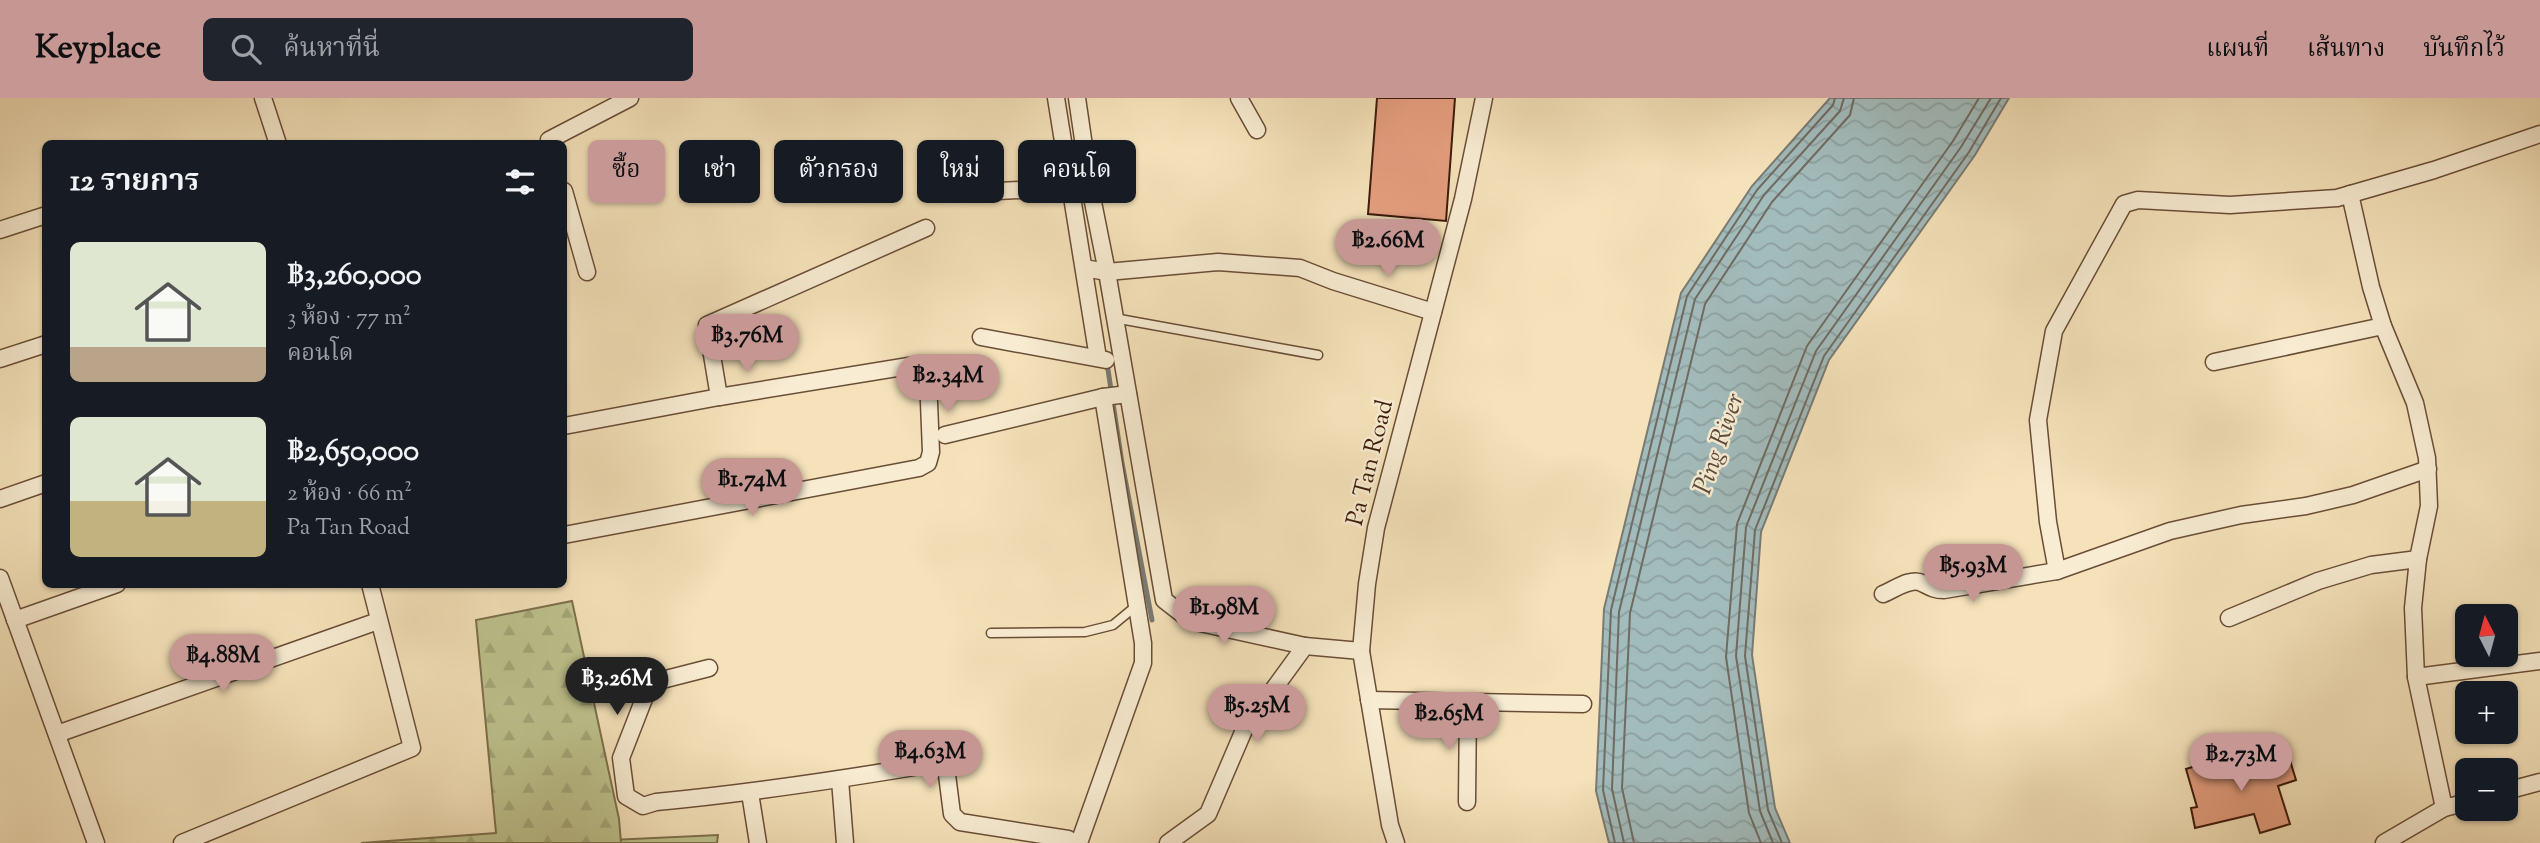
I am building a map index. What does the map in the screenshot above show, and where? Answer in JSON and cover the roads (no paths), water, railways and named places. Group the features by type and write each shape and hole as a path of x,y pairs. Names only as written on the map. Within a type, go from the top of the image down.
{"street":[{"path":"263,98 277,140"},
{"path":"549,140 630,98"},
{"path":"1056,98 1063,140"},
{"path":"1077,98 1083,140"},
{"path":"1240,98 1257,130"},
{"name":"Pa Tan Road","path":"1396,843 1390,825 1361,651 1367,584 1376,528 1463,199 1484,98"},
{"path":"2057,571 2048,522 2038,420 2054,331 2124,204 2137,200 2230,205 2337,198 2434,170 2540,134"},
{"path":"2350,194 2371,287 2415,403 2428,469 2429,506 2418,559 2413,608 2416,677 2444,808"},
{"path":"567,202 587,272"},
{"path":"1074,203 1098,358"},
{"path":"1093,203 1164,600 1191,621 1305,646 1361,651"},
{"path":"0,230 42,216"},
{"path":"719,397 707,325 926,229"},
{"path":"1084,268 1107,272 1218,262 1300,268 1433,312"},
{"path":"2214,362 2384,326"},
{"path":"981,337 1122,363"},
{"path":"0,359 42,345"},
{"path":"567,425 915,365 924,369 928,378 931,452 928,463 919,468 567,534"},
{"path":"945,435 1103,397 1128,394"},
{"path":"709,668 662,680 647,691 621,758 626,796 643,806 840,780 938,763 946,767 952,814 960,822 1068,839 1077,843 1143,663 1143,643 1103,397"},
{"path":"1884,594 1912,582 1921,582 1932,589 1944,590 2057,571 2170,531 2353,495 2428,469"},
{"path":"1116,476 1141,470"},
{"path":"0,499 42,484"},
{"path":"2229,618 2318,581 2371,565 2418,559"},
{"path":"0,578 96,843"},
{"path":"16,620 106,588"},
{"path":"182,843 412,748 371,588"},
{"path":"1136,606 1164,600"},
{"path":"57,734 378,621"},
{"path":"1168,843 1208,814 1244,730 1305,646"},
{"path":"2416,677 2540,661"},
{"path":"1369,700 1583,704"},
{"path":"1467,802 1468,702"},
{"path":"840,780 845,843"},
{"path":"2518,788 2540,782"},
{"path":"750,793 758,843"},
{"path":"2384,843 2444,808 2455,805"}],"lane":[{"path":"1114,317 1318,355"},
{"path":"991,633 1085,632 1113,625 1136,606"}],"water":[{"name":"Ping River","path":"1830,98 2009,98 1975,155 1829,360 1761,532 1752,655 1775,808 1790,843 1609,843 1596,791 1604,609 1681,293 1752,186"}],"waterway":[{"path":"1107,363 1122,463 1152,620"}]}
